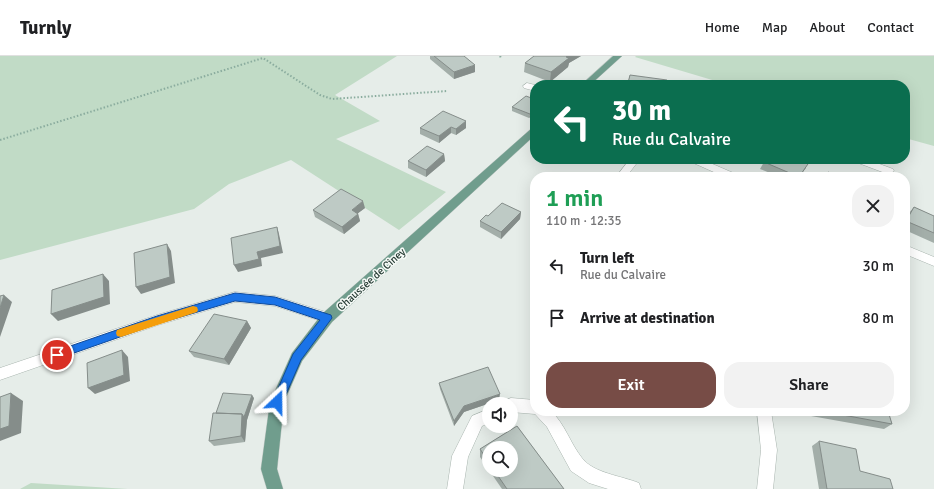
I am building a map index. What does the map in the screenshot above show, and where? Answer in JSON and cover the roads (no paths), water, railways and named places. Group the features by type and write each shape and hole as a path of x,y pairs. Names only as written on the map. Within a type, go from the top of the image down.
{"main road":[{"path":"591,80 618,56"},
{"name":"Chaussée de Ciney","path":"275,489 269,469 277,402 297,357 327,318 530,135"}],"street":[{"path":"625,172 631,164"},
{"path":"704,164 722,172"},
{"path":"870,164 889,171"},
{"path":"910,251 934,262"},
{"path":"0,374 157,320 235,297 275,301 327,318"},
{"path":"518,406 530,407"},
{"path":"546,416 552,422 576,465 595,477 633,489"},
{"path":"765,416 769,450 765,489"},
{"path":"455,489 460,456 476,421 482,419"}]}
